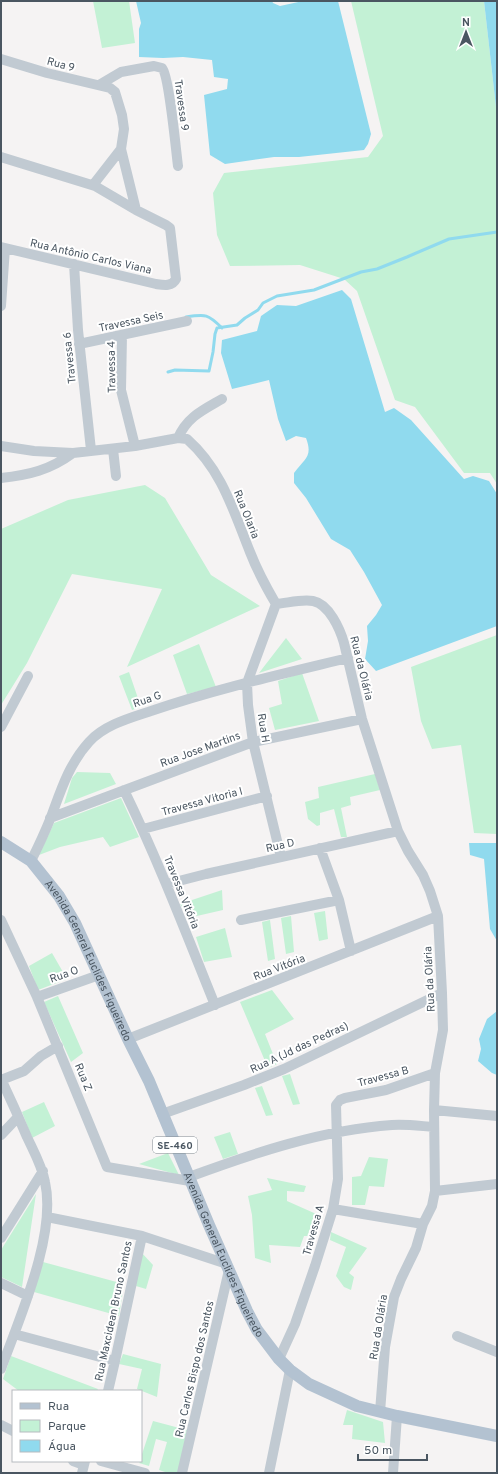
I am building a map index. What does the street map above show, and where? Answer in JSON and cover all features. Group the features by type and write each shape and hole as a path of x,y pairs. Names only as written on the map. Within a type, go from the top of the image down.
{"main road":[{"name":"Avenida General Euclides Figueiredo","path":"1,842 31,861 67,908 149,1082 189,1179 247,1312 257,1330 279,1359 290,1370 309,1384 332,1396 357,1406 397,1416 497,1436"}],"street":[{"name":"Rua 9","path":"1,59 48,73 110,88 115,92 122,115 124,129 121,149"},
{"name":"Travessa 9","path":"99,86 121,72 154,66 162,68 166,74 178,166"},
{"path":"93,185 121,149"},
{"path":"121,149 136,210"},
{"path":"1,157 93,185 136,210"},
{"name":"Rua Antônio Carlos Viana","path":"3,248 156,284 168,285 175,281 176,273 170,228 136,210"},
{"path":"1,306 3,248"},
{"name":"Travessa 6","path":"74,264 80,344 91,450"},
{"name":"Travessa Seis","path":"80,344 187,321"},
{"name":"Travessa 4","path":"122,335 121,390 135,446"},
{"path":"1,446 34,451 72,453 183,439 181,430 188,420 222,399"},
{"name":"Rua Olaria","path":"183,439 212,468 222,485 231,501 258,571 276,604"},
{"path":"113,449 116,476"},
{"path":"1,478 46,469 60,462 72,453"},
{"name":"Rua da Olária","path":"276,604 306,601 313,601 321,604 329,612 341,632 362,720 398,831 423,875 438,916 443,1030 435,1072 435,1191 432,1206 423,1224 416,1248 401,1279 391,1308 385,1347 380,1412"},
{"name":"Rua H","path":"276,604 247,683 249,715 253,742 281,857"},
{"name":"Rua G","path":"31,861 70,767 96,735 111,726 173,703 348,658"},
{"path":"1,727 28,676"},
{"name":"Rua Jose Martins","path":"50,818 253,742 362,720"},
{"name":"Travessa Vitória","path":"124,790 167,884 215,1005"},
{"name":"Travessa Vitoria I","path":"143,829 267,796"},
{"name":"Rua D","path":"167,884 398,831"},
{"path":"320,848 339,900 351,952"},
{"path":"241,920 339,900"},
{"name":"Rua Vitória","path":"128,1039 351,952 438,916"},
{"name":"Rua Z","path":"1,920 58,1046 107,1168 189,1179"},
{"name":"Rua O","path":"37,997 99,974"},
{"name":"Rua A (Jd das Pedras)","path":"162,1114 244,1085 284,1068 442,993"},
{"path":"2,1362 28,1296 45,1236 47,1217 46,1189 43,1171 1,1079 24,1071 41,1056 58,1046"},
{"name":"Travessa B","path":"337,1102 345,1098 386,1090 435,1072"},
{"name":"Travessa A","path":"279,1359 297,1317 315,1266 332,1209 338,1179 335,1109 337,1102"},
{"path":"434,1110 497,1116"},
{"path":"1,1135 18,1117"},
{"path":"189,1179 257,1154 311,1138 392,1125 434,1127"},
{"path":"1,1238 43,1171"},
{"path":"435,1191 497,1184"},
{"path":"332,1209 423,1224"},
{"path":"47,1217 142,1236 228,1267"},
{"name":"Rua Maxcidean Bruno Santos","path":"108,1390 116,1361 142,1236"},
{"name":"Rua Carlos Bispo dos Santos","path":"182,1473 228,1267"},
{"path":"1,1283 28,1296"},
{"path":"14,1334 116,1361"},
{"path":"457,1336 497,1352"},
{"path":"269,1473 290,1370"},
{"path":"393,1473 397,1416"},
{"path":"1,1424 12,1430"},
{"path":"105,1462 145,1473"}],"green space":[{"path":"93,1 129,1 135,43 102,48"},
{"path":"351,1 484,1 497,116 497,484 490,473 464,473 415,407 395,400 357,291 344,279 300,265 230,266 217,235 213,193 224,173 368,157 383,136"},
{"path":"145,485 165,498 211,575 260,606 127,667 162,589 72,574 27,663 1,705 1,529 68,500"},
{"path":"497,635 497,834 474,833 461,745 432,749 421,721 411,667"},
{"path":"286,638 302,659 259,673"},
{"path":"199,644 216,687 187,694 173,655"},
{"path":"129,672 141,707 132,710 119,676"},
{"path":"302,673 319,721 275,730 269,708 282,704 278,681"},
{"path":"77,772 110,773 116,784 64,804 72,778"},
{"path":"375,774 380,790 350,797 351,805 341,808 347,837 341,837 334,809 320,813 320,825 317,826 308,819 305,802 319,798 318,787"},
{"path":"121,798 139,837 110,847 103,837 60,847 39,855 54,823"},
{"path":"222,890 223,910 188,918 180,904"},
{"path":"325,911 328,939 319,941 314,913"},
{"path":"291,916 294,952 286,954 281,918"},
{"path":"270,920 275,959 268,961 262,922"},
{"path":"225,928 232,957 204,962 196,937"},
{"path":"52,953 67,979 38,990 29,966"},
{"path":"272,990 294,1019 265,1034 277,1064 268,1068 240,1002"},
{"path":"58,996 83,1053 71,1062 44,1002"},
{"path":"290,1074 300,1104 293,1105 282,1076"},
{"path":"262,1086 273,1115 266,1116 255,1088"},
{"path":"44,1102 55,1126 32,1138 22,1112"},
{"path":"230,1132 238,1154 223,1159 214,1137"},
{"path":"168,1153 179,1175 139,1164"},
{"path":"369,1157 388,1159 384,1187 369,1186 365,1205 352,1205 352,1177 361,1176"},
{"path":"267,1178 306,1186 304,1192 287,1191 287,1201 323,1217 314,1236 304,1236 300,1247 269,1245 271,1263 255,1258 252,1215 248,1196 272,1190"},
{"path":"36,1194 22,1287 1,1277 1,1250"},
{"path":"331,1232 367,1248 349,1273 354,1277 351,1290 344,1287 336,1276 346,1247 330,1240"},
{"path":"141,1252 153,1265 146,1289 136,1286"},
{"path":"43,1262 124,1284 119,1316 34,1292"},
{"path":"123,1354 161,1364 157,1397 137,1389 142,1369 119,1364"},
{"path":"11,1356 98,1389 18,1390 3,1379"},
{"path":"347,1410 383,1422 385,1443 352,1439 353,1425 343,1425"},
{"path":"153,1421 187,1430 178,1473 168,1473 159,1470 167,1442 156,1439 149,1466 139,1463 142,1462 142,1454"}],"water":[{"path":"136,1 272,1 280,6 303,1 338,1 371,134 368,144 364,150 299,157 274,157 225,164 210,155 204,95 227,89 228,79 214,77 212,60 183,57 139,57 139,29 141,23"},
{"path":"484,1 497,1 497,116"},
{"path":"342,290 351,299 385,412 394,408 411,420 464,479 473,476 489,481 497,494 497,626 376,671 365,659 368,641 367,626 382,605 350,550 331,539 306,498 294,483 294,473 307,457 309,449 306,438 296,436 286,441 278,419 269,380 232,389 221,353 222,340 257,331 261,316 277,305 296,306"},
{"path":"469,843 497,843 497,941 490,929 484,859 470,855"},
{"path":"497,1011 497,1075 492,1073 478,1061 481,1049 479,1039 487,1019"}],"waterway":[{"path":"168,372 175,370 209,371 217,328 237,325 258,310 263,303 277,296 314,290 361,272 377,269 449,239 497,232"},
{"path":"186,317 198,315 206,316 222,328"}]}
